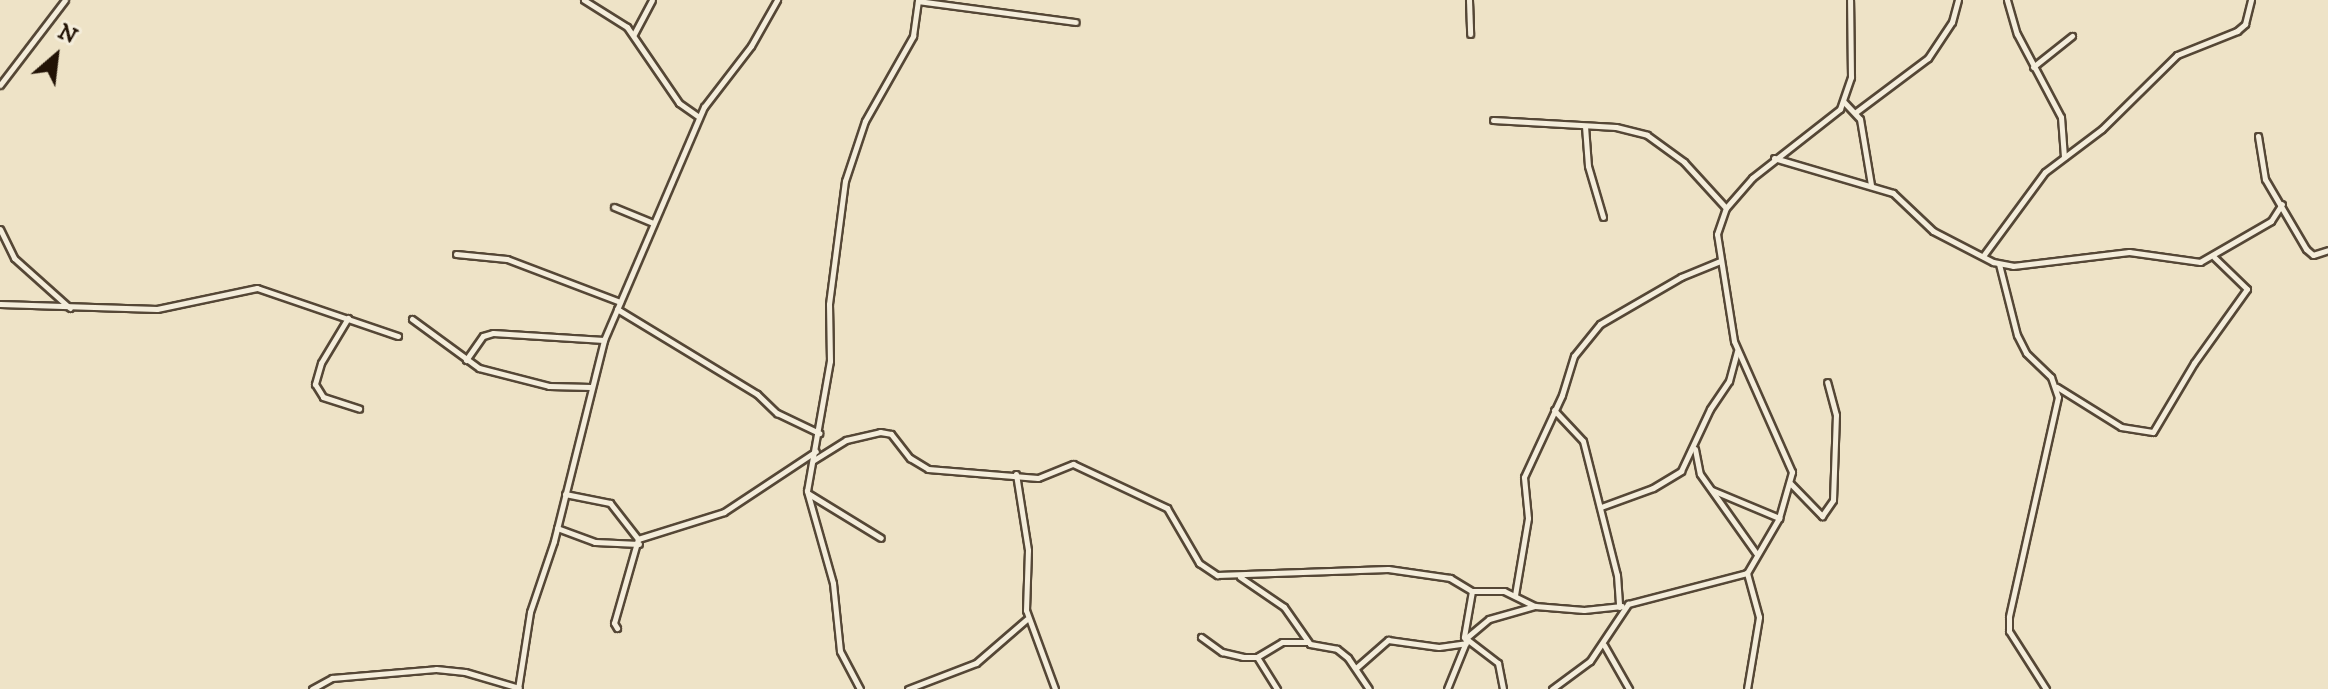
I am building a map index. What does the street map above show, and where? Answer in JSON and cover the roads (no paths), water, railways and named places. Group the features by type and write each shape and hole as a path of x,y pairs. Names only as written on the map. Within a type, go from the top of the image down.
{"street":[{"path":"0,85 65,0"},
{"path":"584,0 634,34 679,103 699,117"},
{"path":"634,34 652,0"},
{"path":"312,689 332,678 436,669 465,672 518,689 530,612 557,528 604,340 699,117 751,46 777,0"},
{"path":"860,689 840,651 833,583 808,493 819,433 845,181 865,121 913,36 918,0 1076,22"},
{"path":"1469,0 1470,34"},
{"path":"1747,689 1759,617 1747,573 1779,518 1791,484 1791,466 1738,350 1717,234 1726,208 1774,158 1844,102 1853,53 1850,0"},
{"path":"1856,112 1928,58 1952,22 1958,0"},
{"path":"2007,0 2033,67 2061,117 2064,157"},
{"path":"1983,256 2016,205 2064,157 2102,129 2177,55 2237,31 2245,24 2251,0"},
{"path":"2033,67 2072,36"},
{"path":"1844,102 1856,112 1872,186"},
{"path":"1493,120 1585,126 1647,135 1684,162 1726,208"},
{"path":"1585,126 1588,166 1603,217"},
{"path":"2258,136 2265,179 2309,252 2328,250"},
{"path":"1774,158 1893,193 1921,223 1999,263 2129,252 2187,263 2214,257 2271,221 2282,204"},
{"path":"614,207 654,223"},
{"path":"0,229 27,272 71,309"},
{"path":"456,254 507,259 619,306 757,394 777,413 819,433"},
{"path":"1999,263 2017,335 2057,387 2121,427 2153,432 2200,353 2247,289 2214,257"},
{"path":"1515,595 1528,518 1524,477 1574,356 1600,324 1681,277 1720,261"},
{"path":"0,304 71,309 157,309 257,288 398,336"},
{"path":"349,317 321,363 315,384 323,397 359,409"},
{"path":"412,319 466,360 532,383 591,387"},
{"path":"466,360 483,336 493,333 604,340"},
{"path":"1601,507 1672,478 1695,449 1710,409 1729,381 1738,350"},
{"path":"1791,484 1822,516 1833,500 1836,415 1827,382"},
{"path":"2046,689 2009,631 2009,617 2057,411 2057,387"},
{"path":"1554,410 1583,441 1601,507 1619,607"},
{"path":"814,460 846,440 880,432 891,434 910,458 928,469 1038,478 1073,464 1134,489 1176,517 1208,571 1240,577 1388,569 1444,576 1472,591 1515,595 1535,606"},
{"path":"1695,449 1700,474 1756,553"},
{"path":"557,528 595,542 639,542 724,512 816,451"},
{"path":"1016,474 1028,550 1024,592 1028,618 1055,689"},
{"path":"1711,490 1723,490 1779,518"},
{"path":"808,493 881,538"},
{"path":"565,494 615,506 639,542"},
{"path":"617,628 614,623 639,542"},
{"path":"1356,668 1388,640 1439,647 1466,641 1489,619 1535,606 1584,610 1619,607 1662,591 1706,587 1747,573"},
{"path":"1240,577 1284,607 1308,642"},
{"path":"1447,689 1466,641 1472,591"},
{"path":"1552,689 1604,644 1627,605"},
{"path":"908,689 976,663 1028,618"},
{"path":"1201,637 1222,652 1257,657 1282,642 1308,642 1337,649 1356,668 1369,689"},
{"path":"1466,641 1498,663 1503,689"},
{"path":"1604,644 1629,689"},
{"path":"1257,657 1277,689"}]}
